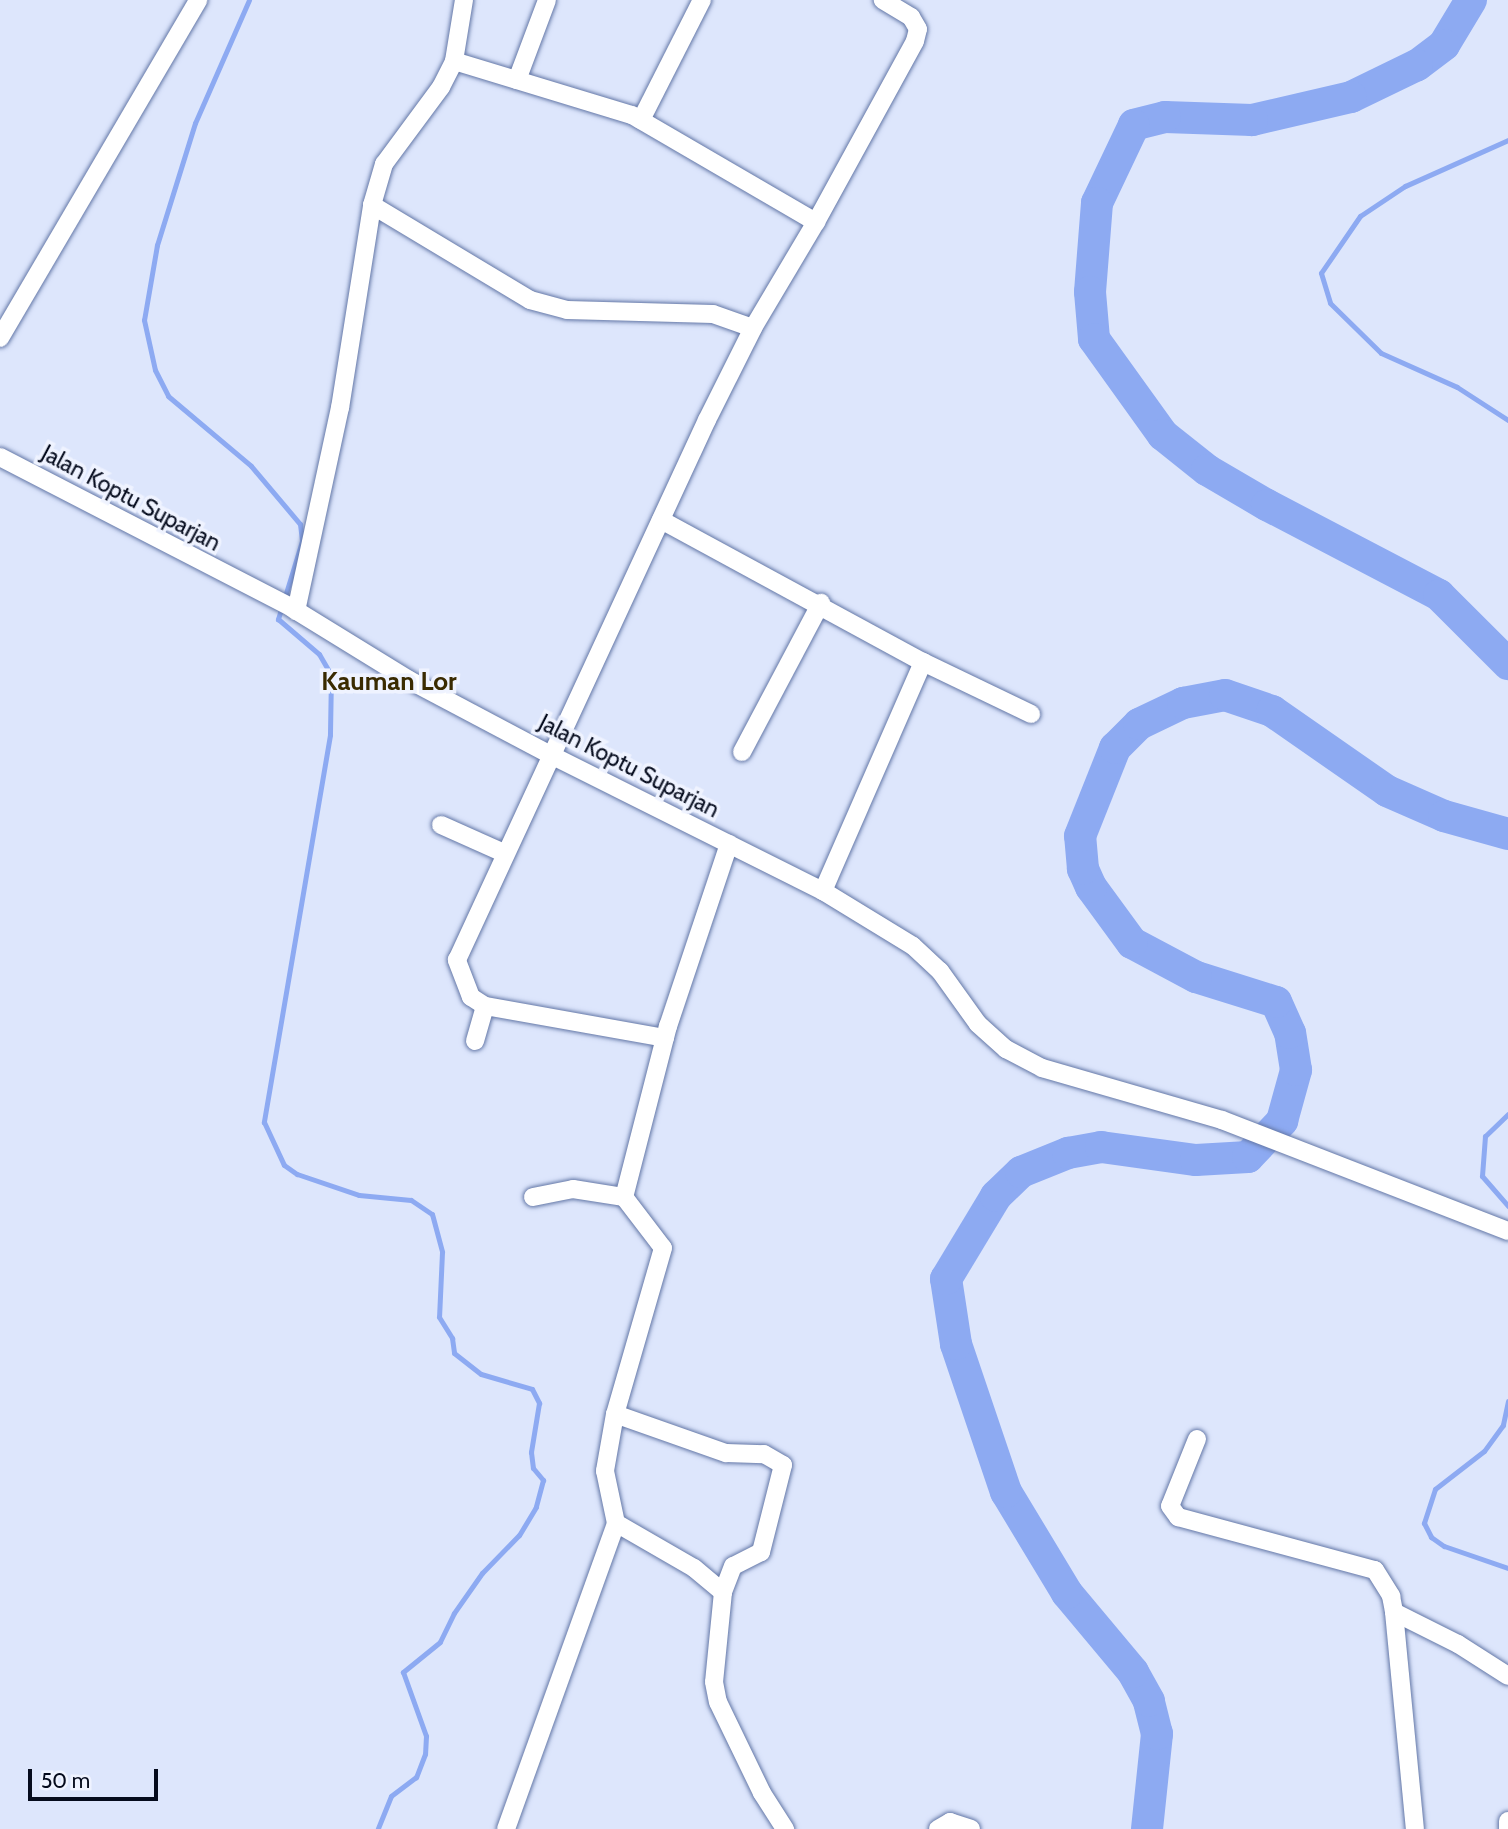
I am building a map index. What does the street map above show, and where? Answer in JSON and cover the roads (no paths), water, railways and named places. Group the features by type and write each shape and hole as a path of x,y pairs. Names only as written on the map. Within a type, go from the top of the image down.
{"street":[{"path":"0,338 198,0"},
{"path":"294,610 340,408 372,205 384,164 441,87 454,61 464,0"},
{"path":"517,79 547,0"},
{"path":"641,120 702,0"},
{"path":"665,1038 485,1006 471,997 457,960 549,754 753,328 816,222 915,41 918,29 911,17 883,0"},
{"path":"454,61 641,120 816,222"},
{"path":"372,205 530,300 567,310 713,314 753,328"},
{"name":"Jalan Koptu Suparjan","path":"0,457 294,610 409,680 549,754 823,891 913,946 940,971 978,1024 1006,1049 1042,1068 1222,1119 1343,1164 1508,1231"},
{"path":"661,520 821,603 923,662 1031,714"},
{"path":"743,752 821,603"},
{"path":"823,891 923,662"},
{"path":"441,825 504,853"},
{"path":"624,1197 665,1038 729,844"},
{"path":"475,1041 485,1006"},
{"path":"506,1829 616,1523 605,1471 615,1415 663,1248 624,1197 573,1189 533,1197"},
{"path":"615,1415 726,1453 764,1454 783,1465 761,1552 733,1566 723,1592 714,1682 718,1702 749,1769 785,1829"},
{"path":"1197,1439 1172,1512 1188,1521 1375,1570 1391,1596 1415,1829"},
{"path":"616,1523 694,1568 723,1592"},
{"path":"1394,1612 1458,1644 1508,1675"},
{"path":"1508,1821 1508,1829"},
{"path":"939,1829 950,1822 971,1829"}],"waterway":[{"path":"249,0 195,123 157,245 144,320 155,370 168,396 251,466 300,524 302,541 278,619 319,654 331,675 330,735 264,1122 284,1165 297,1174 359,1195 411,1200 432,1214 442,1252 439,1317 452,1338 454,1353 481,1374 532,1389 539,1403 531,1452 533,1468 543,1480 536,1507 519,1535 482,1573 454,1613 440,1642 403,1672 426,1736 425,1754 416,1777 391,1796 378,1829"},
{"path":"1471,0 1444,45 1417,65 1351,97 1252,120 1165,117 1134,125 1097,203 1090,292 1094,339 1163,435 1207,470 1267,505 1439,595 1508,664"},
{"path":"1508,140 1405,186 1360,216 1321,273 1330,303 1381,353 1457,387 1508,420"},
{"path":"1147,1829 1157,1734 1149,1701 1133,1672 1067,1593 1006,1492 956,1344 946,1279 996,1196 1021,1172 1068,1153 1101,1147 1196,1160 1248,1157 1282,1121 1296,1070 1290,1033 1276,1002 1196,977 1132,943 1091,887 1083,869 1080,836 1115,748 1139,724 1183,703 1225,695 1272,711 1387,791 1444,816 1508,834"},
{"path":"1508,1114 1485,1136 1482,1176 1508,1206"},
{"path":"1508,1401 1503,1425 1484,1451 1435,1489 1424,1523 1431,1537 1444,1546 1508,1568"}],"district":[{"name":"Kauman Lor","path":"389,682"}]}
